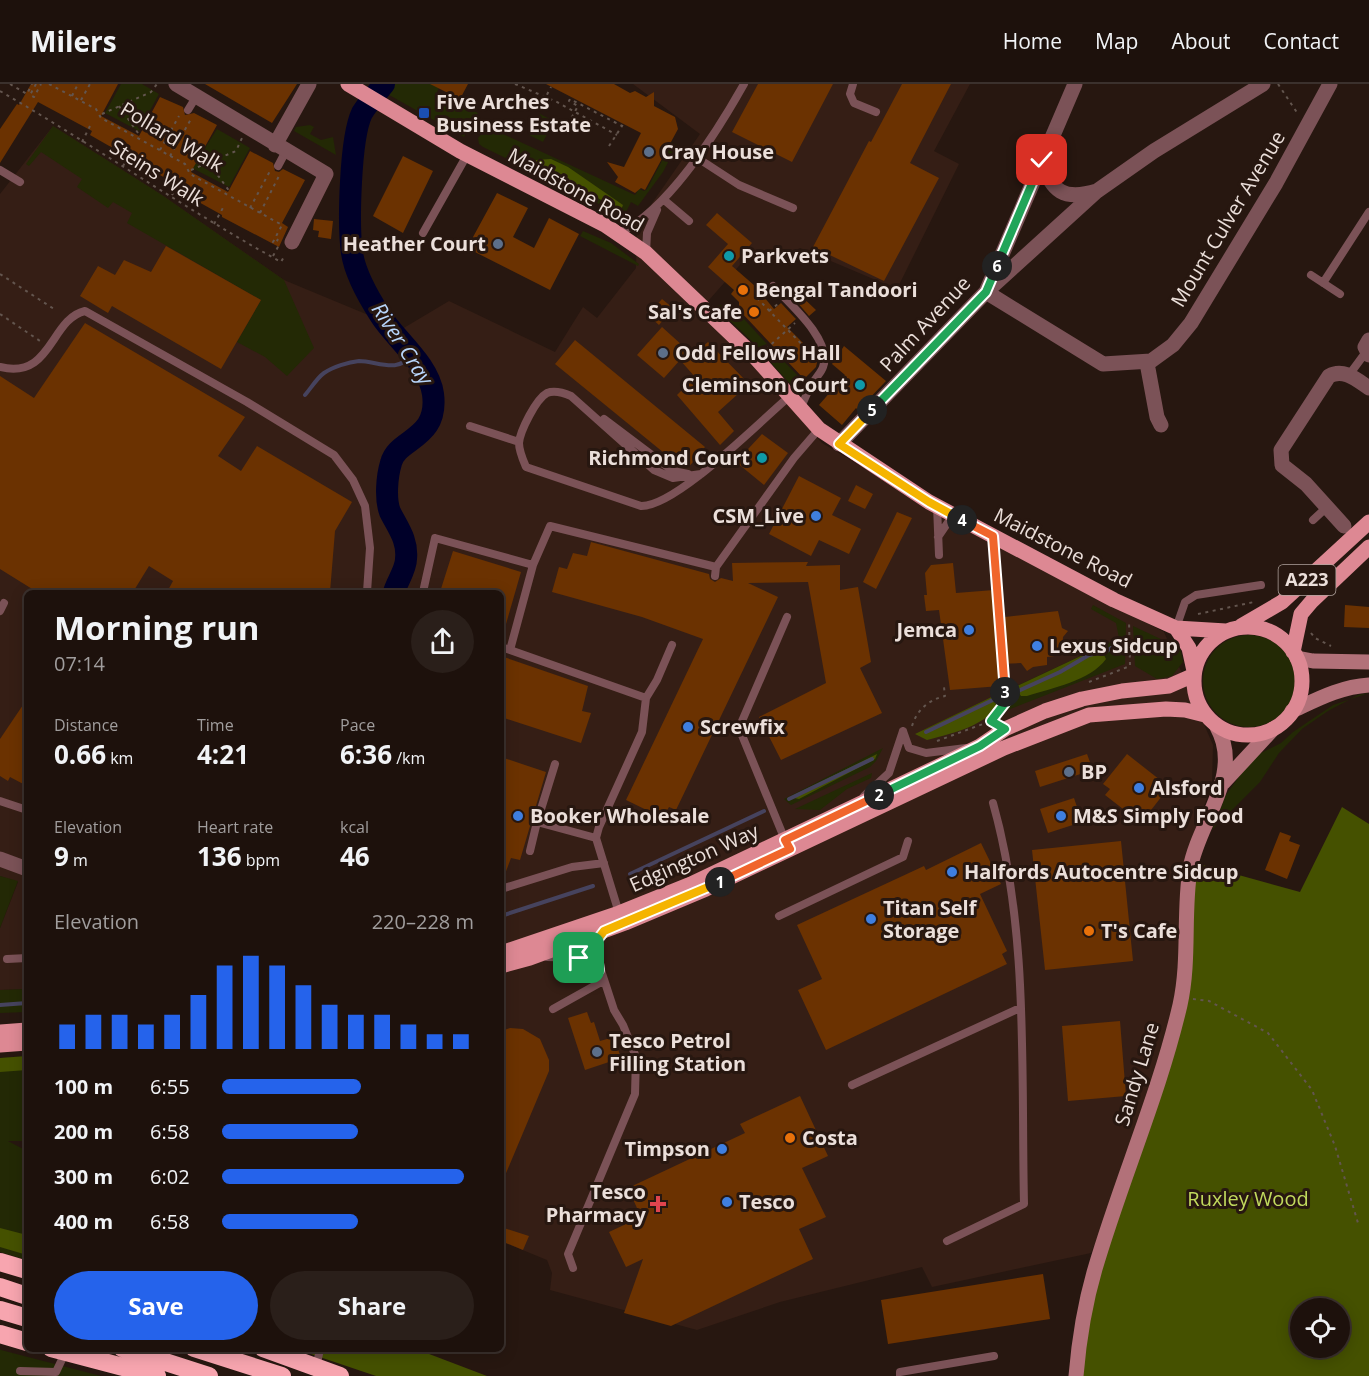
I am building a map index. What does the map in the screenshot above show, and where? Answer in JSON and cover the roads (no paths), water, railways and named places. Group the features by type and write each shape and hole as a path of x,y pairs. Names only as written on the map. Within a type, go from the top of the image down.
{"highway":[{"path":"3,1262 24,1269"},
{"path":"0,1287 24,1295"},
{"path":"0,1310 24,1317"},
{"path":"0,1334 24,1341"},
{"path":"66,1352 157,1376"},
{"path":"134,1352 209,1376"},
{"path":"207,1352 282,1376"},
{"path":"274,1352 340,1376"}],"main road":[{"name":"Maidstone Road","path":"355,87 467,155 618,234 646,253 756,358 819,429 937,506 1176,628 1232,629"},
{"name":"A223","path":"1232,629 1254,620 1282,602 1369,522"},
{"name":"A223","path":"1295,655 1301,614 1312,600 1369,547"},
{"path":"1176,628 1189,648 1196,691 1205,715 1218,728 1238,735 1251,735 1273,729 1292,711 1301,694 1303,684 1302,672 1295,655 1283,640 1270,631 1255,627 1232,629 1213,639 1203,650 1194,673"},
{"name":"Edgington Way","path":"504,965 604,931 622,918 691,884 788,845 824,834 1045,711 1082,699 1122,691 1169,686 1194,673"},
{"name":"Edgington Way","path":"504,951 622,918 648,907 659,909 788,845 850,809 1001,735 1089,715 1166,709 1185,710 1205,715"},
{"name":"Edgington Way","path":"939,766 951,767 1001,735"},
{"name":"Edgington Way","path":"504,958 584,934 587,937"},
{"path":"0,1032 24,1030"},
{"path":"0,1045 24,1043"}],"street":[{"path":"176,84 190,108 246,128 326,174 286,243"},
{"path":"280,148 309,84"},
{"name":"Palm Avenue","path":"839,444 986,292 1075,84"},
{"path":"1161,426 1156,417 1147,363 1103,364 986,292 1097,191 1154,151 1263,84"},
{"name":"Mount Culver Avenue","path":"1147,363 1173,345 1191,323 1276,183 1328,85"},
{"path":"1042,160 1048,180 1060,191 1085,195 1097,191"},
{"path":"1344,526 1303,481 1286,470 1280,456 1282,445 1325,380 1337,372 1349,375 1369,388"},
{"path":"1295,655 1313,661 1369,662"},
{"path":"1292,711 1331,693 1352,686 1369,685"},
{"name":"Sandy Lane","path":"1076,1376 1079,1343 1095,1270 1173,1032 1182,997 1190,868 1223,783 1226,750 1218,728"},
{"name":"Sandy Lane","path":"1223,783 1273,729"},
{"path":"0,860 24,868"},
{"path":"0,1025 24,1024"}],"lane":[{"path":"618,234 637,225 661,202 721,126 744,84"},
{"path":"853,84 850,94 854,104 876,112"},
{"path":"277,168 280,148"},
{"path":"423,233 467,155"},
{"path":"696,157 739,185 793,208"},
{"path":"0,170 20,182"},
{"path":"661,202 689,221"},
{"path":"646,253 647,232 661,202"},
{"path":"1323,283 1368,217"},
{"path":"1311,275 1340,294"},
{"path":"773,286 802,317 821,342 826,360 801,408"},
{"path":"0,367 18,368 44,356 70,319 77,312 85,310 247,402 334,455 353,480 365,506 368,526 370,548 367,590"},
{"path":"1349,375 1368,349"},
{"path":"697,475 673,478 654,470 571,396 560,392 548,393 538,401 527,420 519,442 526,467 641,506 651,507 670,496 697,475 790,396"},
{"path":"470,426 519,442"},
{"path":"716,576 716,567 794,458 819,429"},
{"path":"937,506 939,555"},
{"path":"1313,520 1327,507"},
{"path":"938,537 953,515"},
{"path":"510,650 533,566 550,525 716,567"},
{"path":"423,590 435,538 533,566"},
{"path":"1176,628 1185,602 1196,595 1261,585"},
{"path":"0,611 4,603"},
{"path":"787,616 739,728 788,845"},
{"path":"622,918 596,838 598,827 642,732 646,698 657,680 672,645"},
{"path":"504,648 646,698"},
{"path":"850,809 889,773 903,731 909,748 926,753 980,746"},
{"path":"530,850 555,764"},
{"path":"0,801 24,809"},
{"path":"947,1240 1024,1204 1020,1008 1014,920 1003,839 993,803"},
{"path":"537,822 596,838"},
{"path":"779,916 903,857 908,841"},
{"path":"504,887 572,867 604,863"},
{"path":"573,1268 568,1254 635,1094 636,1057 603,981 595,952 595,943 604,931"},
{"path":"587,937 595,952"},
{"path":"530,958 556,956 579,958 599,970"},
{"path":"7,959 24,958"},
{"path":"553,1009 603,981"},
{"path":"852,1085 1020,1008"},
{"path":"20,1371 56,1372 66,1352"},
{"path":"314,1376 318,1352"},
{"path":"900,1376 900,1372 993,1356"}],"waterway":[{"name":"River Cray","path":"384,84 362,113 358,125 350,203 352,253 359,277 371,301 386,324 425,372 433,394 430,421 395,455 390,468 387,488 388,507 402,534 406,552 405,567 395,590"},
{"path":"305,395 321,375 336,367 359,361 394,365 406,361 411,355"},
{"path":"1016,692 1060,672 1089,655 1107,651 1122,640"},
{"path":"926,732 997,698"},
{"path":"789,799 872,759"},
{"path":"630,874 764,811"},
{"path":"504,915 593,886"},
{"path":"0,1005 24,1003"}],"place":[{"name":"Five Arches Business Estate","path":"424,113"},
{"name":"Cray House","path":"649,152"},
{"name":"Heather Court","path":"498,244"},
{"name":"Parkvets","path":"729,256"},
{"name":"Bengal Tandoori","path":"743,290"},
{"name":"Sal's Cafe","path":"754,312"},
{"name":"Odd Fellows Hall","path":"663,353"},
{"name":"Cleminson Court","path":"860,385"},
{"name":"Richmond Court","path":"762,458"},
{"name":"CSM_Live","path":"816,516"},
{"name":"Jemca","path":"969,630"},
{"name":"Lexus Sidcup","path":"1037,646"},
{"name":"Screwfix","path":"688,727"},
{"name":"BP","path":"1069,772"},
{"name":"Alsford","path":"1139,788"},
{"name":"Booker Wholesale","path":"518,816"},
{"name":"M&S Simply Food","path":"1061,816"},
{"name":"Halfords Autocentre Sidcup","path":"952,872"},
{"name":"Titan Self Storage","path":"871,919"},
{"name":"T's Cafe","path":"1089,931"},
{"name":"Tesco Petrol Filling Station","path":"597,1052"},
{"name":"Costa","path":"790,1138"},
{"name":"Timpson","path":"722,1149"},
{"name":"Tesco","path":"727,1202"},
{"name":"Tesco Pharmacy","path":"658,1204"}],"park label":[{"name":"Ruxley Wood","path":"1248,1199"}]}
